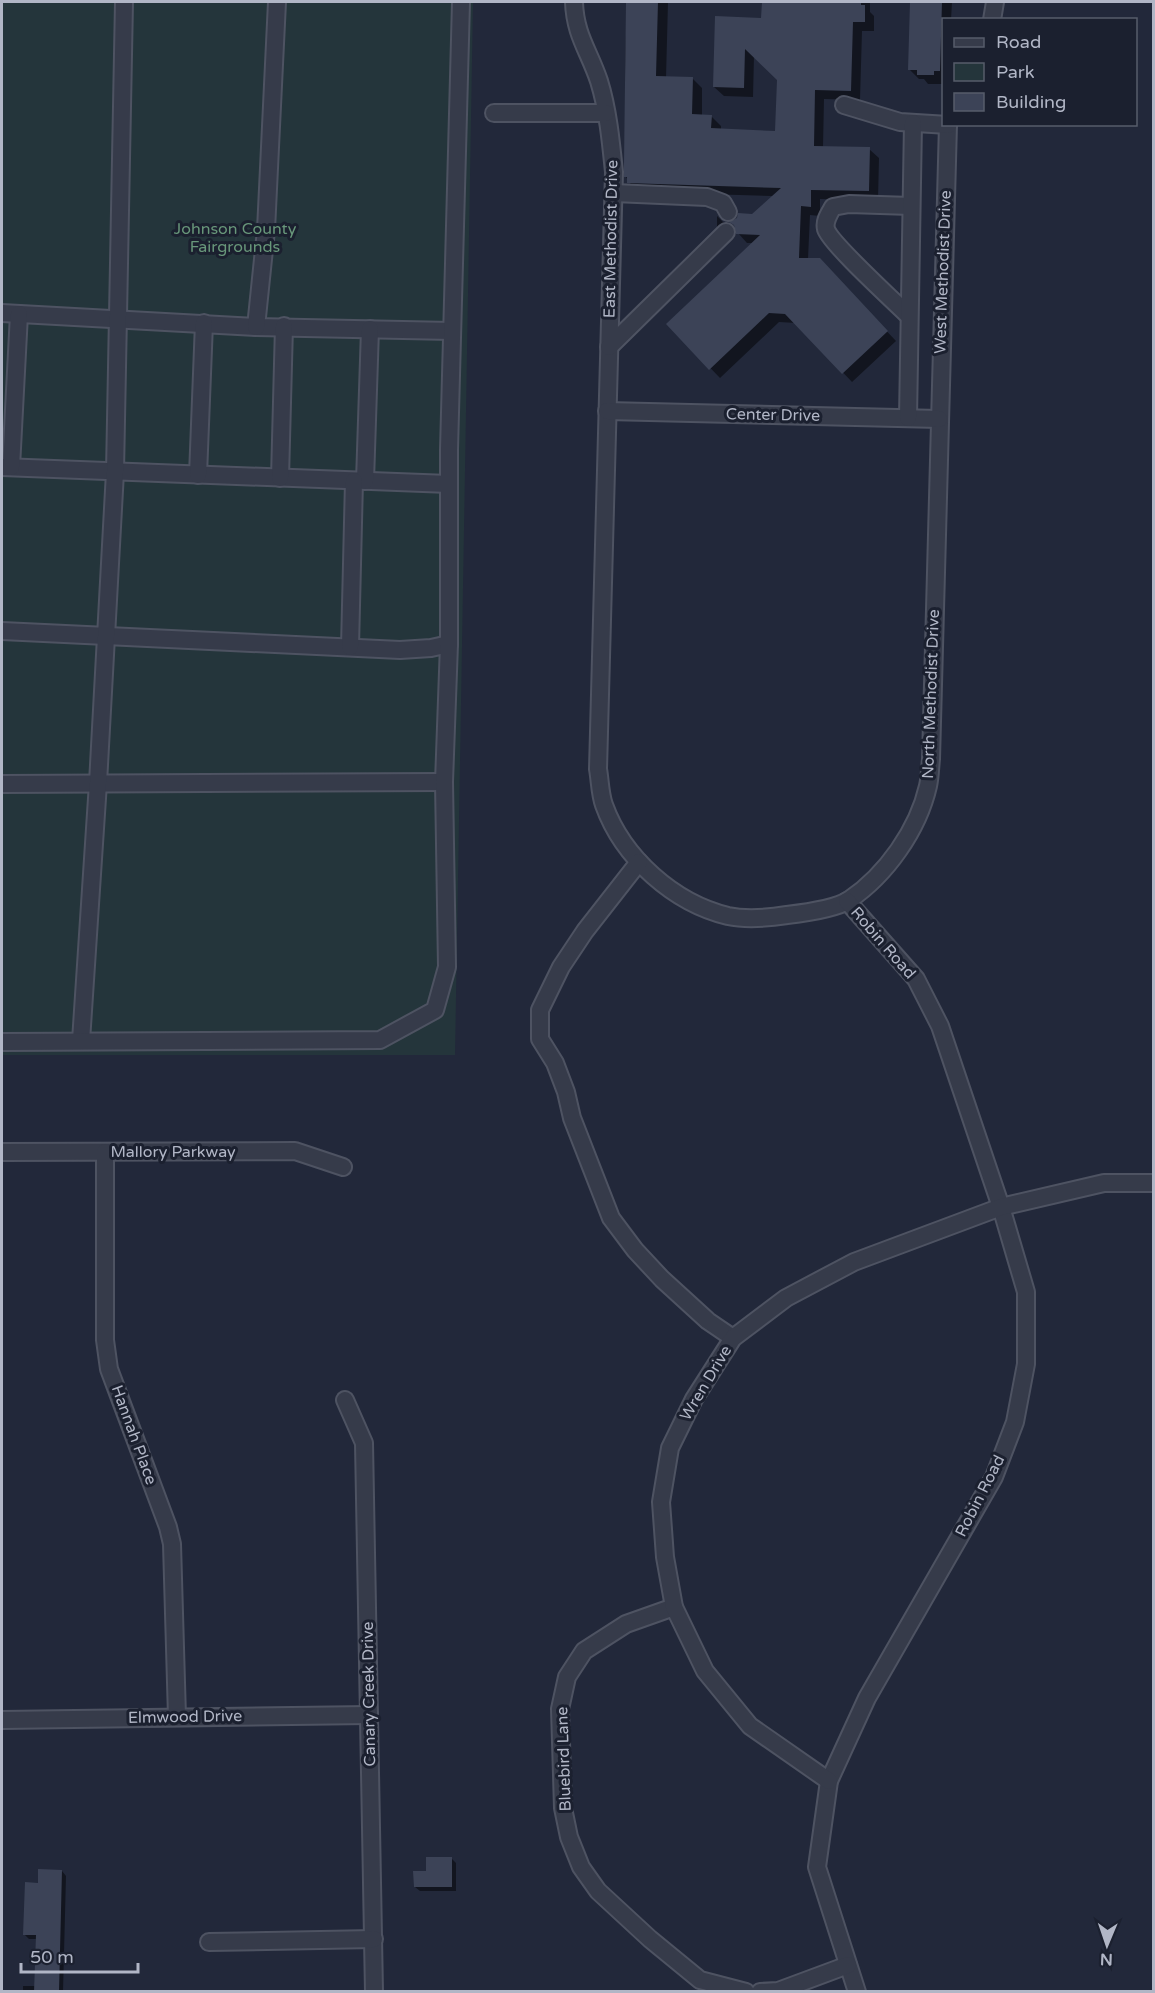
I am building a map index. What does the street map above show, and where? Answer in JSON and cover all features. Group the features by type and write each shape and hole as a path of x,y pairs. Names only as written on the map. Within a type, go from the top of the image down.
{"street":[{"path":"81,1041 115,472 116,319 124,2"},
{"path":"256,327 266,230 277,2"},
{"path":"2,1042 380,1040 435,1010 447,968 444,782 449,644 449,484 461,2"},
{"name":"East Methodist Drive","path":"574,2 578,33 598,80 606,113 614,172 607,411"},
{"path":"993,18 995,2"},
{"path":"844,105 900,122 942,125"},
{"path":"494,113 606,113"},
{"path":"908,418 913,123"},
{"name":"West Methodist Drive","path":"939,419 948,126"},
{"path":"614,193 707,197 723,203 728,212"},
{"path":"909,316 837,245 826,232 825,223 833,207 849,204 911,206"},
{"path":"609,347 726,232"},
{"path":"2,313 256,327 452,331"},
{"path":"19,314 6,467 449,484"},
{"path":"198,475 204,323"},
{"path":"280,478 284,327"},
{"path":"350,647 370,330"},
{"name":"Center Drive","path":"607,411 939,419"},
{"name":"North Methodist Drive","path":"607,411 598,769 604,804 621,837 639,862 665,886 697,906 730,916 765,918 809,912 847,901 890,861 908,835 921,809 928,786 931,759 939,419"},
{"path":"2,631 400,650 449,644"},
{"path":"2,784 444,782"},
{"path":"639,862 585,930 561,967 540,1010 540,1039 555,1063 566,1092 572,1118 611,1218 635,1250 662,1279 708,1321 733,1338"},
{"name":"Robin Road","path":"847,901 916,979 940,1026 1001,1207 1026,1292 1026,1364 1015,1422 994,1477 867,1698 829,1781 817,1867 857,1992"},
{"name":"Mallory Parkway","path":"2,1152 295,1152 343,1167"},
{"name":"Hannah Place","path":"105,1152 105,1340 109,1369 168,1527 172,1544 177,1717"},
{"name":"Wren Drive","path":"829,1781 750,1726 705,1671 674,1607 665,1557 661,1502 670,1448 693,1399 733,1338 786,1298 854,1262 1001,1207 1104,1183 1154,1183"},
{"name":"Canary Creek Drive","path":"345,1400 364,1443 374,1992"},
{"name":"Bluebird Lane","path":"674,1607 626,1624 584,1651 567,1677 560,1709 563,1808 569,1837 581,1867 598,1891 650,1939 700,1980 746,1992"},
{"name":"Elmwood Drive","path":"2,1720 369,1715"},
{"path":"208,1942 374,1940"},
{"path":"760,1992 778,1991 848,1965"}],"green space":[{"name":"Johnson County Fairgrounds","path":"2,2 473,2 455,1055 2,1055"}],"building":[{"path":"626,2 658,2 656,76 693,77 692,114 712,115 711,128 775,131 777,80 745,49 744,88 713,87 715,16 761,18 762,2 861,2 861,5 865,5 865,22 853,22 851,91 815,90 814,146 870,147 869,191 811,190 811,207 801,206 799,258 820,258 888,331 842,374 785,314 769,313 709,370 666,324 760,235 736,234 734,225 729,222 737,218 738,213 752,214 781,188 627,183 627,177 624,177"},
{"path":"910,2 942,2 940,71 934,71 934,75 917,75 917,70 908,70"},
{"path":"426,1857 452,1857 452,1887 414,1887 413,1871 426,1871"},
{"path":"38,1869 62,1870 59,1992 34,1992 36,1935 23,1935 25,1882 38,1883"}]}
